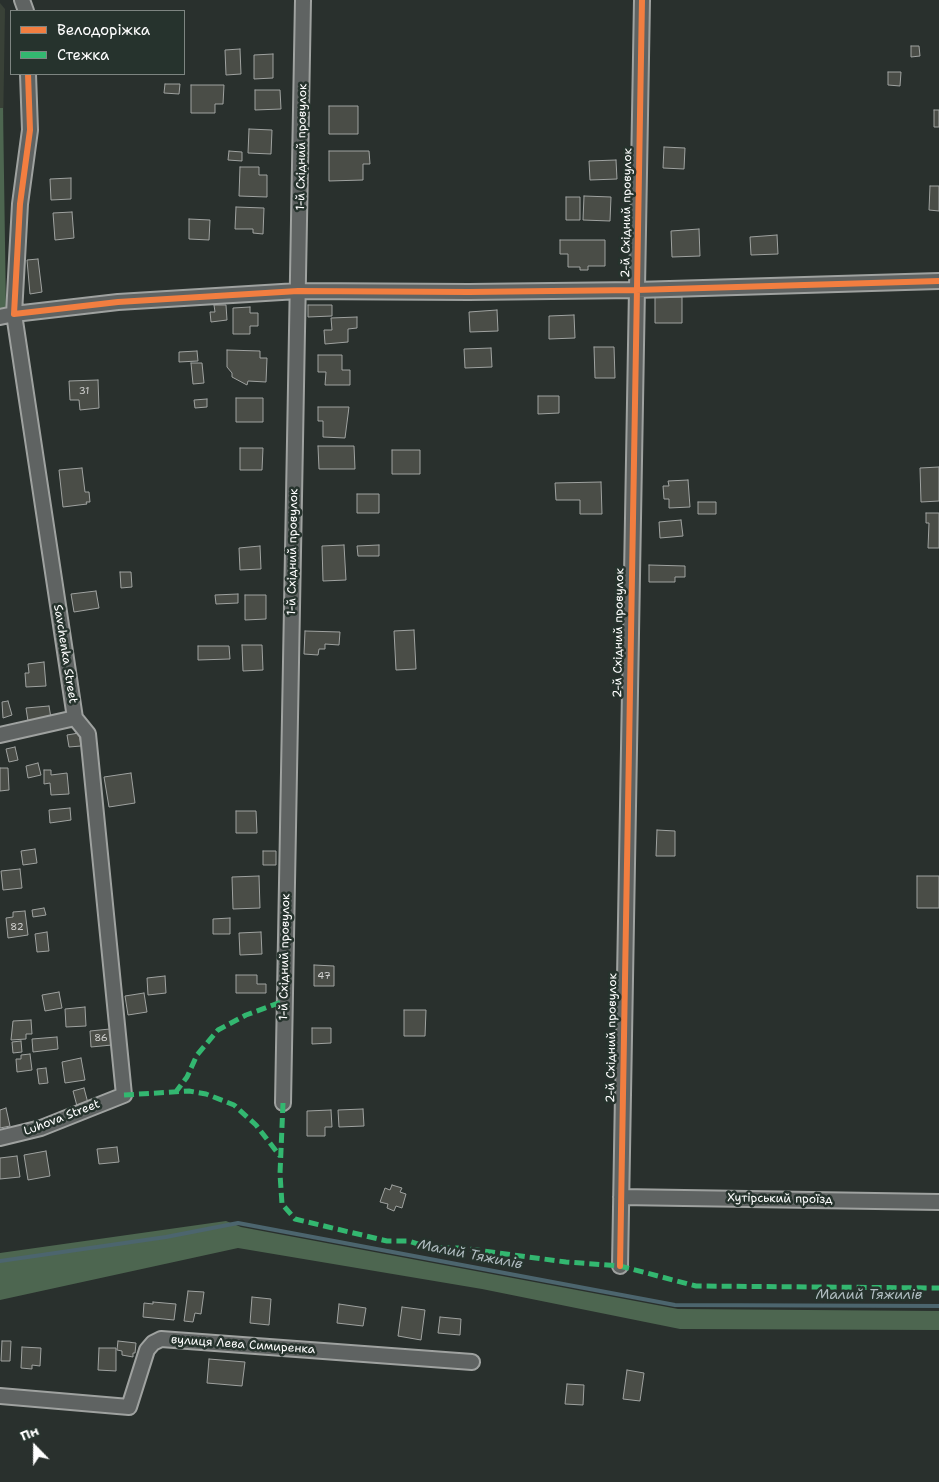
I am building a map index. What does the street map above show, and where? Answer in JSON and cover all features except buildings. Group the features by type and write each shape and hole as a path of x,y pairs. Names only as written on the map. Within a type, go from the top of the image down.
{"street":[{"name":"1-й Східний провулок","path":"283,1103 303,0"},
{"name":"2-й Східний провулок","path":"620,1266 642,0"},
{"name":"Savchenka Street","path":"28,75 30,130 20,204 14,314 75,718 88,734 124,1095"},
{"path":"0,317 118,302 298,291 469,292 636,290 939,280"},
{"path":"0,735 75,718"},
{"name":"Luhova Street","path":"0,1138 33,1131 124,1095"},
{"name":"Хутірський проїзд","path":"621,1197 939,1202"},
{"name":"вулиця Лева Симиренка","path":"0,1396 129,1408 147,1350 153,1343 161,1339 472,1362"}],"shaded area":[{"path":"0,3 5,9 0,311"}],"green space":[{"path":"0,108 3,108 6,310 0,311"},
{"path":"226,1221 241,1227 678,1309 939,1311 939,1330 680,1329 482,1289 238,1248 0,1300 0,1253"}],"waterway":[{"name":"Малий Тяжилів","path":"0,1261 166,1237 238,1223 675,1305 939,1306"}],"marked path":[{"path":"175,1093 187,1077 197,1055 218,1030 246,1015 284,1001"},
{"path":"124,1095 189,1091 206,1094 234,1105 256,1125 280,1156"},
{"path":"283,1103 280,1174 282,1204 295,1219 387,1241 409,1241 430,1248 461,1248 566,1262 620,1266 696,1286 939,1288"}],"cycle path":[{"path":"620,1266 642,0"},
{"path":"28,75 30,130 20,204 14,314 118,302 298,291 469,292 636,290 939,281"}]}
